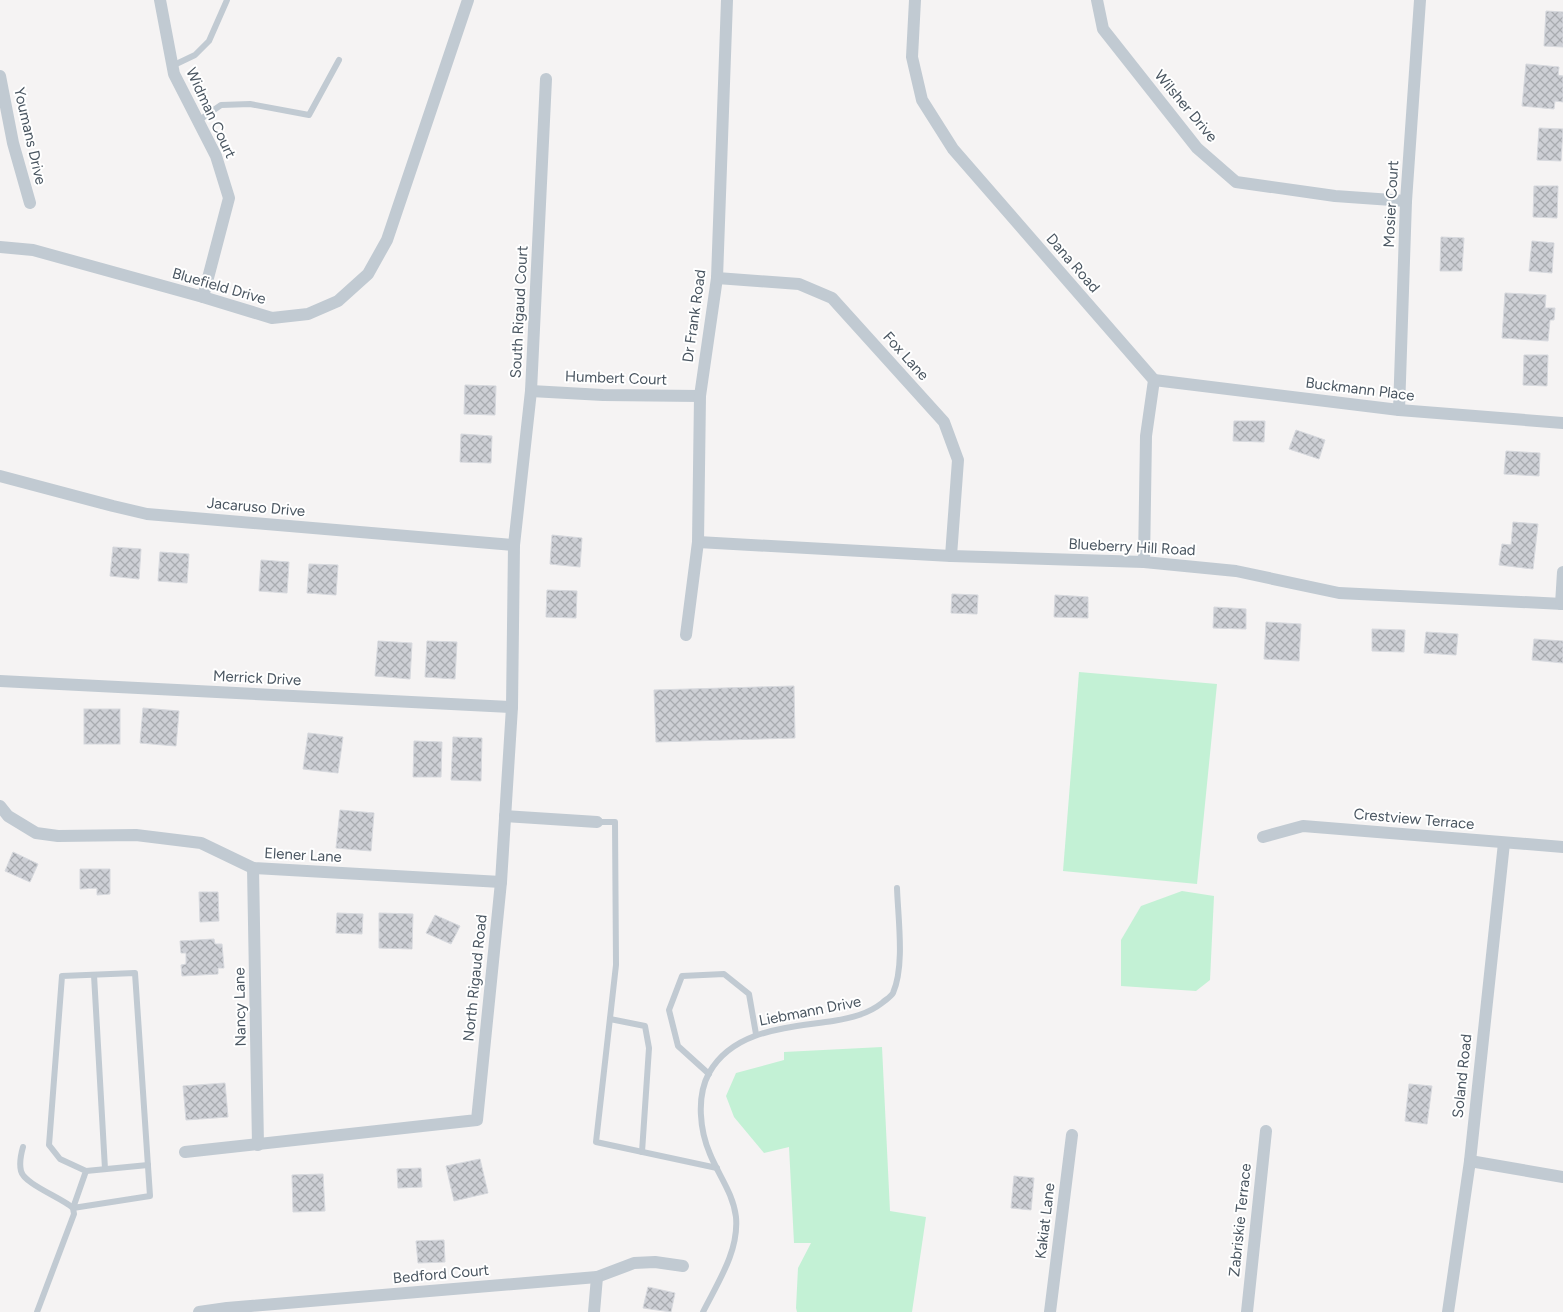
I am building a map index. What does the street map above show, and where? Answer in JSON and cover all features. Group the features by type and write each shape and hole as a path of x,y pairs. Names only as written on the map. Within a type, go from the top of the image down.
{"street":[{"name":"Widman Court","path":"160,0 174,74 216,156 229,198 203,297"},
{"name":"Bluefield Drive","path":"0,247 33,250 272,318 308,314 338,300 368,274 387,240 468,0"},
{"name":"Dr Frank Road","path":"686,635 698,542 700,396 717,278 727,0"},
{"name":"Dana Road","path":"915,0 912,57 922,100 953,149 1154,380"},
{"name":"Wilsher Drive","path":"1097,0 1103,29 1197,148 1236,182 1335,196 1406,201"},
{"name":"Mosier Court","path":"1399,410 1406,201 1420,0"},
{"name":"Youmans Drive","path":"0,76 6,143 30,203"},
{"name":"South Rigaud Court","path":"514,545 531,391 546,79"},
{"name":"Fox Lane","path":"717,278 799,284 832,298 944,422 958,460 951,556"},
{"name":"Buckmann Place","path":"1154,380 1399,410 1563,423"},
{"path":"1144,562 1146,436 1154,380"},
{"name":"Humbert Court","path":"531,391 603,395 700,396"},
{"name":"Jacaruso Drive","path":"0,476 147,514 514,545"},
{"name":"Blueberry Hill Road","path":"698,542 951,556 1144,562 1236,571 1339,593 1562,604"},
{"name":"North Rigaud Road","path":"185,1152 477,1120 501,882 512,707 514,545"},
{"path":"1562,604 1563,572"},
{"name":"Merrick Drive","path":"0,681 512,707"},
{"name":"Elener Lane","path":"0,806 8,816 36,834 58,836 136,835 200,843 253,868 501,882"},
{"path":"505,816 597,822"},
{"name":"Crestview Terrace","path":"1263,837 1303,826 1563,847"},
{"name":"Soland Road","path":"1448,1312 1470,1161 1504,843"},
{"name":"Nancy Lane","path":"253,868 258,1145"},
{"name":"Zabriskie Terrace","path":"1246,1312 1266,1131"},
{"name":"Kakiat Lane","path":"1050,1312 1072,1135"},
{"path":"1470,1161 1563,1177"},
{"name":"Bedford Court","path":"199,1312 236,1307 597,1277 634,1263 655,1262 683,1266"},
{"path":"594,1312 597,1277"}],"lane":[{"path":"172,66 195,56 209,41 227,0"},
{"path":"198,121 221,106 250,104 309,115 339,60"},
{"path":"597,822 615,822 616,965 596,1142 717,1168"},
{"name":"Liebmann Drive","path":"703,1312 733,1252 736,1234 736,1216 731,1193 709,1154 702,1126 701,1104 709,1074 727,1052 738,1043 756,1034 845,1018 871,1011 892,995 899,970 897,888"},
{"path":"23,1147 20,1159 21,1172 27,1180 73,1208 150,1196 148,1165 135,973 62,976 49,1146 60,1159 86,1171 148,1165"},
{"path":"709,1074 678,1046 669,1010 682,976 724,974 749,994 756,1034"},
{"path":"94,975 105,1169"},
{"path":"610,1019 646,1026 649,1048 642,1152"},
{"path":"37,1312 74,1214 73,1208 86,1171"}],"green space":[{"path":"1079,672 1217,684 1197,884 1063,871"},
{"path":"1182,891 1214,896 1210,980 1196,991 1121,986 1121,940 1141,906"},
{"path":"882,1047 890,1211 926,1217 912,1312 797,1312 798,1268 811,1243 794,1243 789,1147 764,1153 734,1117 726,1096 736,1073 784,1060 784,1052"}],"building":[{"path":"1546,11 1563,12 1563,47 1544,46"},
{"path":"1526,64 1559,67 1558,75 1563,76 1563,102 1555,101 1554,109 1522,106"},
{"path":"1539,128 1563,129 1561,161 1537,160"},
{"path":"1534,186 1558,186 1557,218 1533,217"},
{"path":"1441,237 1464,238 1462,271 1440,271"},
{"path":"1532,241 1554,243 1552,273 1529,271"},
{"path":"1505,293 1546,295 1545,308 1555,308 1554,320 1550,320 1548,341 1502,338"},
{"path":"1524,355 1548,355 1547,386 1523,385"},
{"path":"465,385 496,386 495,415 464,414"},
{"path":"1234,421 1265,421 1264,442 1233,441"},
{"path":"1296,430 1325,440 1319,459 1289,449"},
{"path":"461,434 492,436 491,463 460,462"},
{"path":"1506,451 1540,453 1539,476 1504,474"},
{"path":"1513,522 1538,524 1533,569 1499,565 1502,544 1511,545"},
{"path":"552,535 582,538 580,567 550,564"},
{"path":"113,547 141,549 139,579 110,576"},
{"path":"160,552 189,554 187,583 158,581"},
{"path":"261,560 289,562 287,593 259,591"},
{"path":"309,564 338,565 336,595 307,593"},
{"path":"547,590 577,591 576,618 546,617"},
{"path":"952,594 978,595 977,614 951,613"},
{"path":"1055,595 1088,597 1088,618 1054,617"},
{"path":"1214,607 1246,609 1246,629 1213,628"},
{"path":"1266,622 1301,624 1299,661 1264,659"},
{"path":"1372,629 1405,630 1404,652 1372,651"},
{"path":"1426,632 1458,634 1456,655 1424,653"},
{"path":"1534,639 1563,641 1563,663 1532,660"},
{"path":"378,641 412,643 410,679 375,676"},
{"path":"427,641 457,642 455,679 425,677"},
{"path":"794,686 795,738 656,742 654,690"},
{"path":"143,708 179,711 176,746 140,743"},
{"path":"84,709 120,709 120,744 84,744"},
{"path":"308,733 343,737 338,773 303,769"},
{"path":"453,737 482,738 481,781 451,780"},
{"path":"414,741 442,742 441,777 413,777"},
{"path":"340,810 374,813 371,851 336,848"},
{"path":"13,852 38,864 30,882 5,871"},
{"path":"80,869 110,869 110,894 97,895 97,888 80,889"},
{"path":"199,892 218,892 219,921 200,922"},
{"path":"337,913 363,914 362,934 336,933"},
{"path":"379,913 413,914 412,949 379,948"},
{"path":"435,915 460,926 451,944 426,933"},
{"path":"214,939 215,944 222,944 224,968 218,968 218,974 182,976 181,965 186,964 186,953 181,953 180,941"},
{"path":"225,1083 228,1117 186,1120 183,1086"},
{"path":"1409,1084 1432,1086 1427,1124 1405,1121"},
{"path":"480,1159 488,1193 454,1201 446,1166"},
{"path":"421,1168 422,1187 398,1188 397,1169"},
{"path":"323,1174 325,1211 293,1212 292,1175"},
{"path":"1014,1176 1034,1178 1031,1210 1011,1208"},
{"path":"444,1240 445,1262 418,1263 416,1241"},
{"path":"648,1287 675,1293 671,1312 643,1308"}]}
